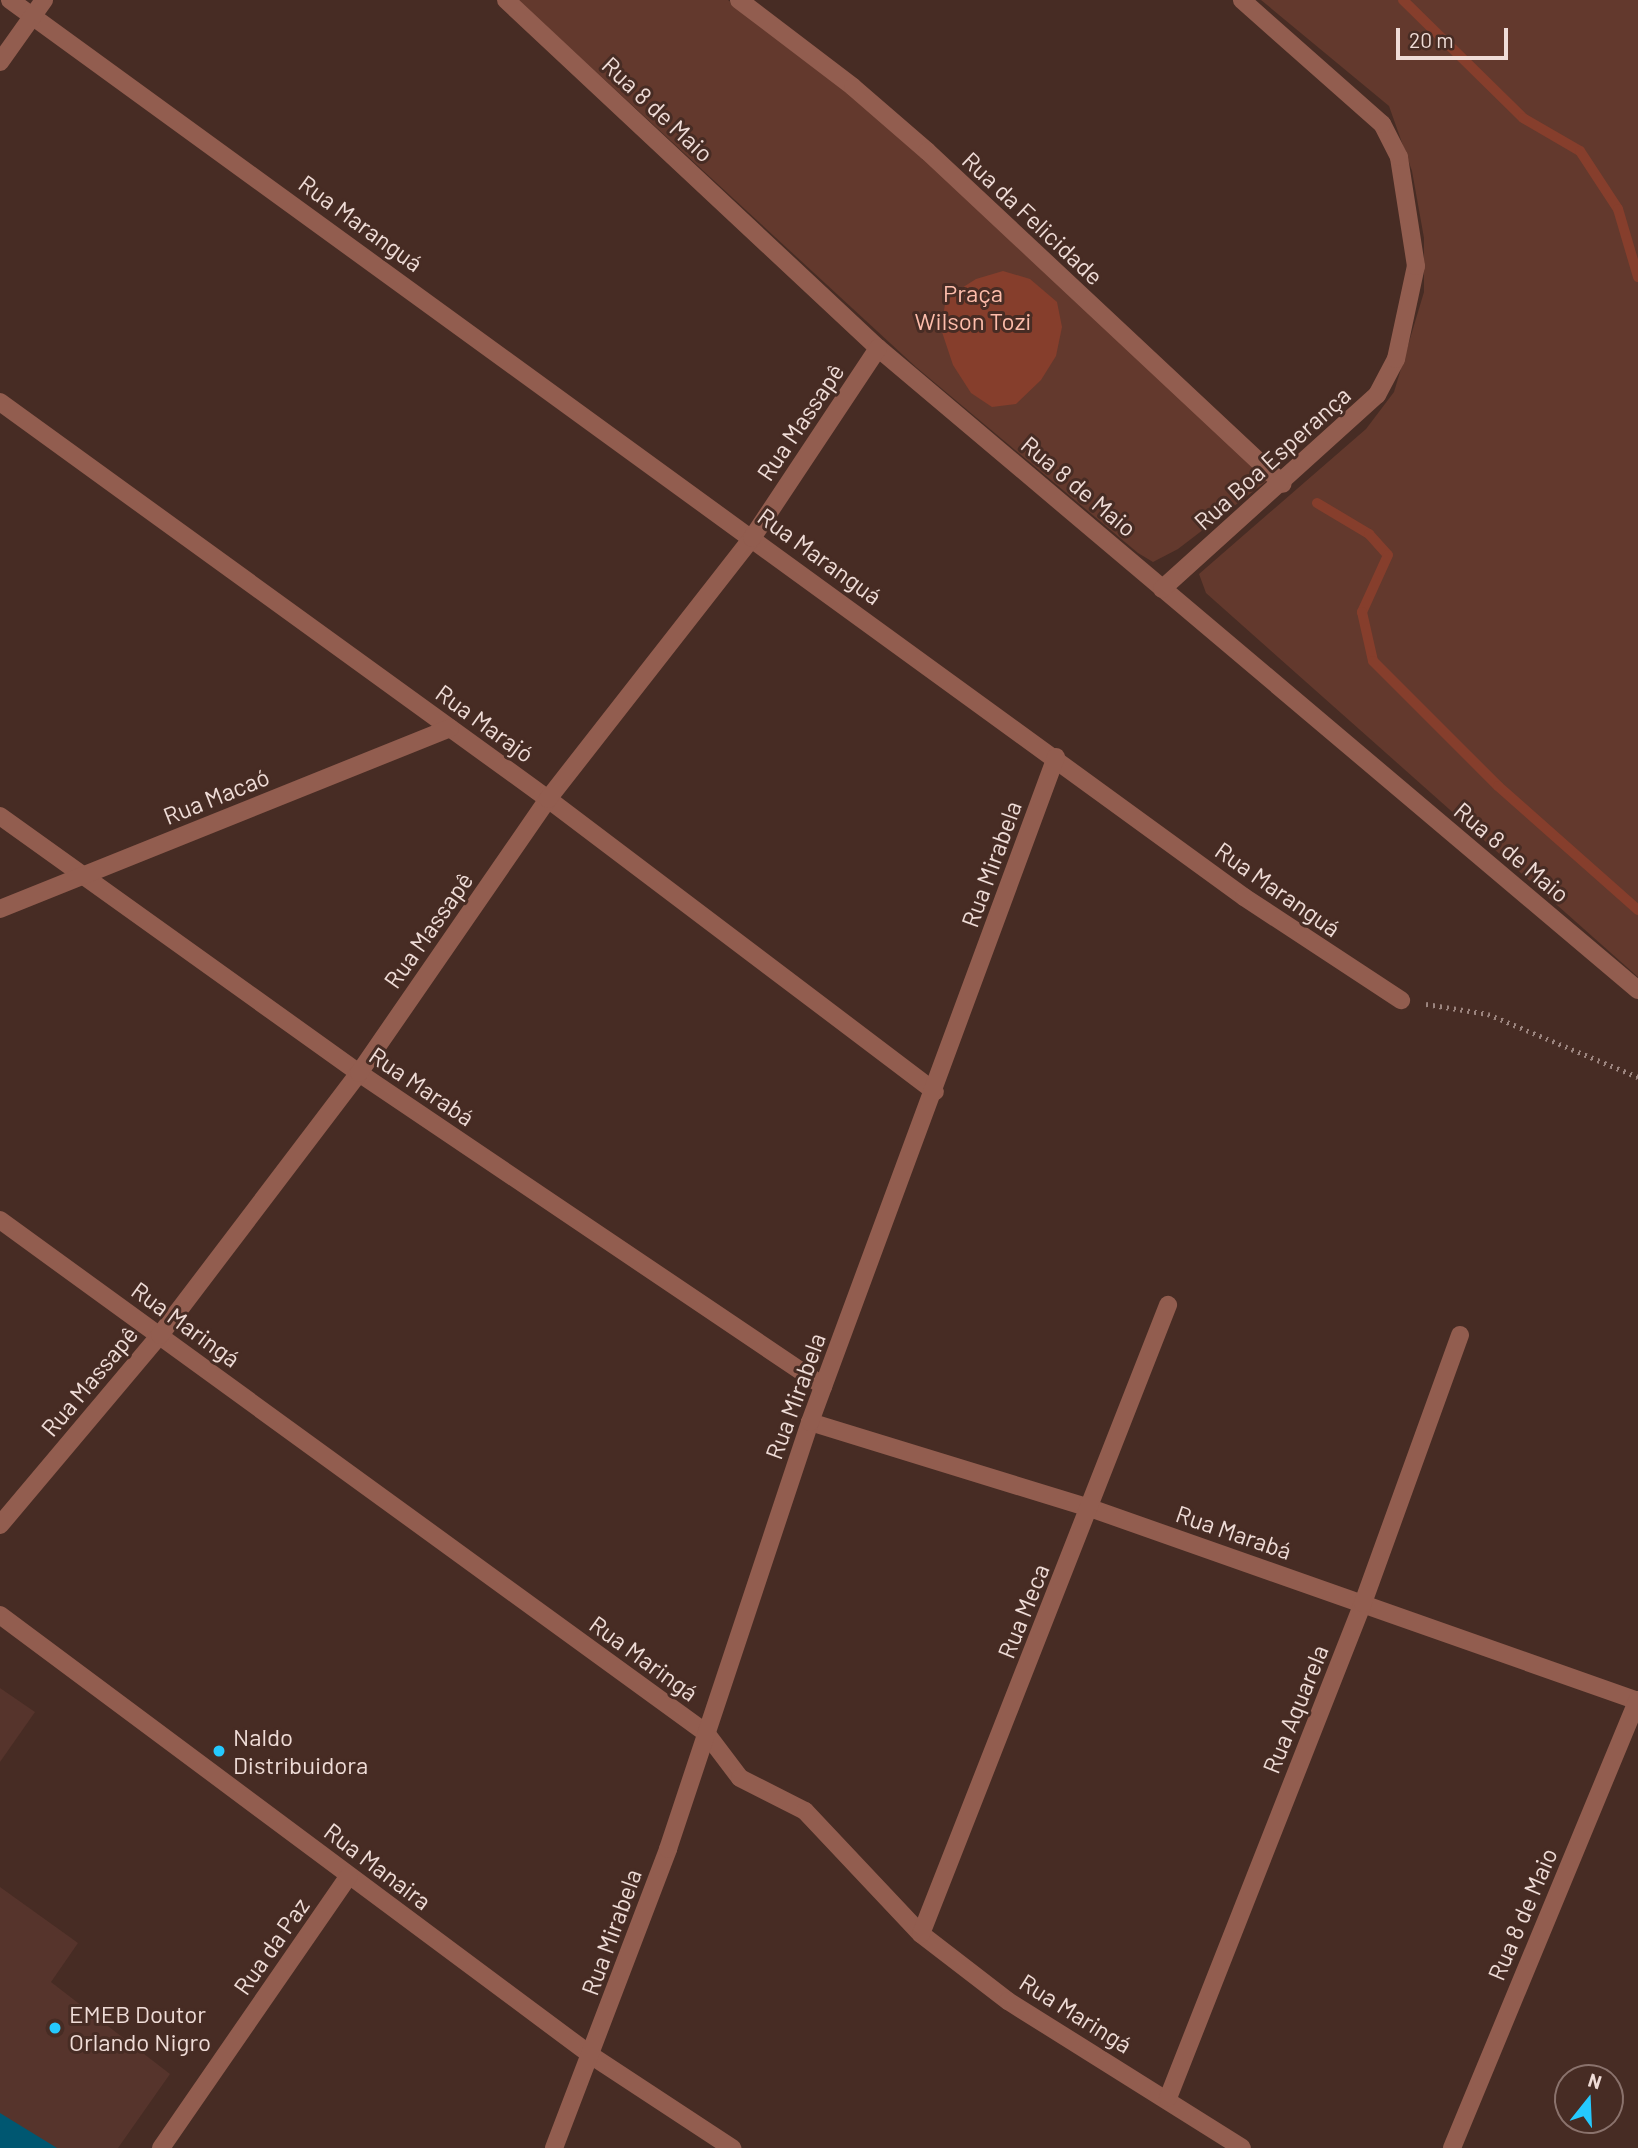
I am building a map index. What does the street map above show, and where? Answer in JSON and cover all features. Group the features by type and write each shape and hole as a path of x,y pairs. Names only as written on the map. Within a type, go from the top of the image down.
{"street":[{"name":"Rua Maranguá","path":"10,0 1056,757 1244,898 1401,1000"},
{"path":"0,62 44,0"},
{"name":"Rua 8 de Maio","path":"506,0 878,348 1638,990"},
{"name":"Rua da Felicidade","path":"738,0 853,87 927,151 1283,484"},
{"name":"Rua Boa Esperança","path":"1162,589 1283,484 1377,395 1396,359 1416,266 1399,157 1382,124 1242,0"},
{"name":"Rua Massapê","path":"0,1525 160,1335 359,1073 548,799 752,538 878,348"},
{"name":"Rua Marajó","path":"0,402 548,799 935,1092"},
{"name":"Rua Macaó","path":"0,909 450,728"},
{"name":"Rua Mirabela","path":"554,2148 592,2056 706,1733 810,1422 935,1092 1056,757"},
{"name":"Rua Marabá","path":"0,816 359,1073 823,1387"},
{"name":"Rua Maringá","path":"0,1220 706,1733 740,1778 806,1811 921,1934 1008,2001 1168,2098 1242,2148"},
{"name":"Rua Meca","path":"921,1934 1168,1304"},
{"name":"Rua Aquarela","path":"1168,2098 1363,1604 1460,1335"},
{"name":"Rua Marabá","path":"810,1422 1090,1508 1638,1700"},
{"name":"Rua Manaira","path":"0,1615 592,2056 732,2148"},
{"name":"Rua 8 de Maio","path":"1451,2148 1638,1700"},
{"name":"Rua da Paz","path":"162,2148 349,1875"}],"path":[{"path":"1401,1000 1488,1014 1638,1077"}],"shaded area":[{"path":"1003,271 1030,279 1057,302 1062,327 1056,356 1041,380 1016,404 992,407 971,393 953,365 941,329 946,298 976,279"},
{"path":"0,1688 35,1712 0,1762"},
{"name":"EMEB Doutor Orlando Nigro","path":"0,1887 78,1943 51,1982 170,2074 118,2148 0,2148"}],"green space":[{"name":"Praça Wilson Tozi","path":"518,0 728,0 829,72 1276,474 1178,549 1153,562 1138,553 916,367"},
{"path":"1261,0 1638,0 1638,977 1206,593 1199,574 1366,429 1394,392 1424,292 1424,238 1412,171 1389,106"}],"building":[{"path":"0,2113 57,2148 0,2148"}],"waterway":[{"path":"1403,0 1523,118 1580,151 1618,209 1638,277"},
{"path":"1317,503 1369,534 1388,555 1362,612 1373,661 1498,786 1638,910"}],"place":[{"name":"Naldo Distribuidora","path":"219,1751"},
{"name":"EMEB Doutor Orlando Nigro","path":"55,2028"}]}
